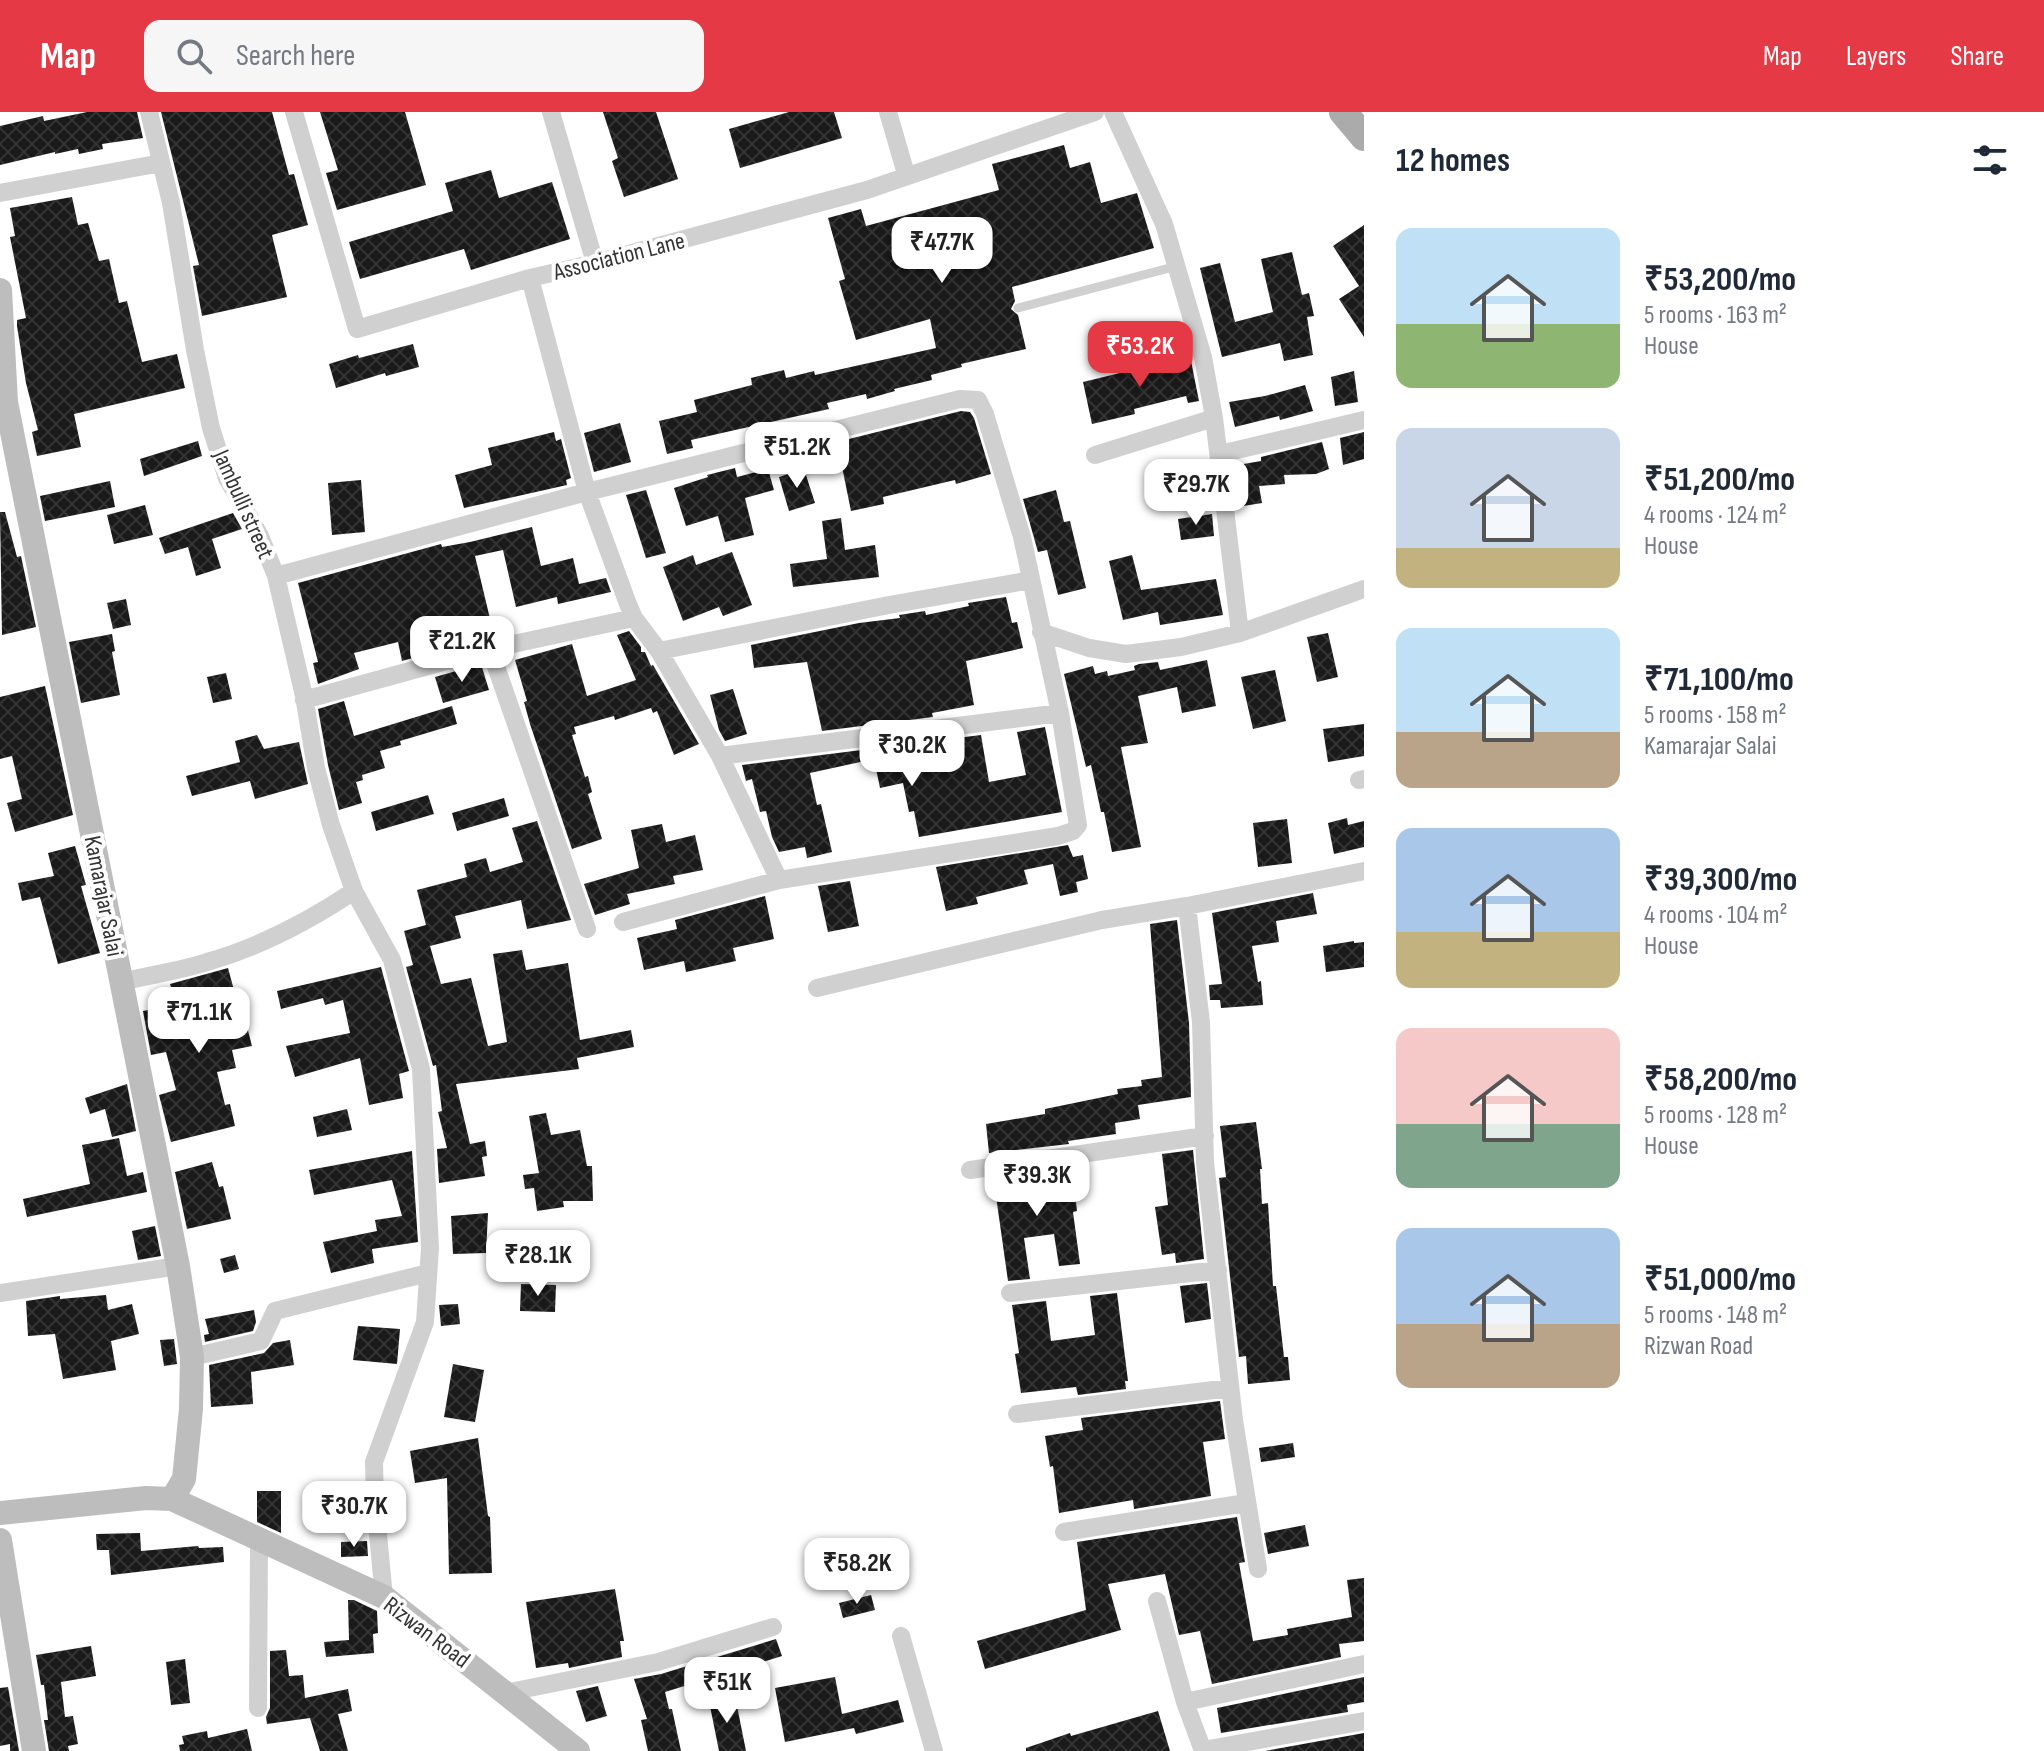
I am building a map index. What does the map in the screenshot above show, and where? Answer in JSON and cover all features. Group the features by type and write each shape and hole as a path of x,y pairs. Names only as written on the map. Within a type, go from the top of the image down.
{"main road":[{"path":"1343,112 1364,137"}],"street":[{"name":"Jambulli street","path":"149,112 211,428 227,478 260,536 276,576 324,797 354,891 392,960 421,1069 430,1248 425,1322 374,1462 384,1597"},
{"name":"Association Lane","path":"294,112 357,329 530,278 867,190 906,174 1095,112"},
{"path":"551,112 595,263"},
{"path":"888,112 906,174"},
{"path":"1113,112 1164,224 1203,357 1220,454 1240,633"},
{"path":"0,193 161,163"},
{"path":"530,278 587,492 634,618 659,651 720,756 779,880"},
{"name":"Kamarajar Salai","path":"0,290 3,403 178,1266 192,1357 187,1461 184,1479 172,1499"},
{"path":"276,576 587,492 960,399 978,400 1009,492 1031,580 1060,713 1078,825 1073,831 1058,836 779,880 623,922"},
{"path":"1095,455 1214,418"},
{"path":"1220,454 1364,420"},
{"path":"659,651 1031,580"},
{"path":"1041,632 1089,648 1126,654 1181,647 1240,633 1364,589"},
{"path":"304,700 490,649 634,618"},
{"path":"490,649 587,929"},
{"path":"720,756 1060,713"},
{"path":"817,988 1102,920 1364,871"},
{"path":"121,982 207,962 262,942 320,914 354,891"},
{"path":"1187,906 1201,1022 1205,1162 1230,1388 1258,1569"},
{"path":"970,1170 1205,1136"},
{"path":"0,1293 178,1266"},
{"path":"1010,1293 1218,1270"},
{"path":"192,1357 261,1341 275,1311 428,1273"},
{"path":"1017,1414 1230,1388"},
{"path":"0,1513 146,1498 172,1499"},
{"name":"Rizwan Road","path":"172,1499 384,1597 578,1751"},
{"path":"1064,1532 1246,1503"},
{"path":"0,1540 34,1751"},
{"path":"258,1708 259,1541"},
{"path":"1157,1601 1185,1702 1203,1750 1364,1721"},
{"path":"505,1693 658,1662 773,1627"},
{"path":"901,1636 934,1751"},
{"path":"1185,1702 1364,1664"}],"lane":[{"path":"1018,308 1177,266"}],"building":[{"path":"87,112 137,112 143,138 102,144 103,149 79,154 78,149 55,152 0,165 0,126 43,116 44,121"},
{"path":"161,112 272,112 289,175 294,174 308,225 272,235 287,297 202,316 193,266 199,265"},
{"path":"320,112 405,112 426,185 337,210 326,173 338,170"},
{"path":"603,112 656,112 678,179 624,197 612,161 618,158"},
{"path":"789,112 834,112 842,138 740,168 729,129"},
{"path":"1064,145 1070,168 1090,162 1101,203 1137,193 1154,248 1012,287 1015,301 1011,309 1018,315 1026,349 961,364 962,367 931,375 932,380 867,399 866,394 827,403 829,409 691,440 693,448 667,454 659,421 697,412 694,400 752,385 751,378 784,370 786,378 814,371 815,375 936,348 930,319 856,340 839,281 845,279 828,218 861,209 866,226 999,190 992,164"},
{"path":"491,170 499,198 552,182 570,239 471,270 464,249 360,279 349,242 453,211 445,183"},
{"path":"72,197 78,225 88,223 99,261 109,259 119,303 127,301 142,362 177,354 185,388 74,414 81,447 37,456 32,432 38,430 26,383 17,326 17,320 26,318 10,237 15,236 10,208"},
{"path":"1364,225 1364,337 1339,299 1359,286 1333,246"},
{"path":"1292,252 1302,295 1309,293 1314,316 1307,317 1313,355 1284,361 1280,343 1222,357 1200,268 1220,263 1235,322 1273,312 1261,259"},
{"path":"413,344 419,367 386,376 385,373 336,388 329,364"},
{"path":"1190,356 1199,401 1188,403 1186,396 1134,409 1135,414 1092,424 1083,382"},
{"path":"1354,371 1358,402 1335,406 1331,377"},
{"path":"1305,385 1313,411 1235,427 1229,402"},
{"path":"961,411 970,412 974,418 991,474 956,484 955,480 883,497 884,504 851,511 837,442"},
{"path":"620,423 631,462 594,472 584,433"},
{"path":"554,432 556,441 561,439 571,478 566,480 567,485 464,508 455,475 492,465 488,448"},
{"path":"1364,432 1364,459 1343,465 1340,438"},
{"path":"198,441 202,456 144,476 140,459"},
{"path":"1322,442 1329,469 1316,474 1284,475 1285,484 1259,486 1262,503 1237,507 1232,466 1261,461 1261,457"},
{"path":"735,468 737,477 768,469 774,490 745,498 754,535 725,542 718,516 686,526 674,488"},
{"path":"804,469 815,503 789,511 779,477"},
{"path":"361,480 365,532 332,535 328,483"},
{"path":"110,481 115,507 45,521 40,496"},
{"path":"646,490 666,553 646,558 626,495"},
{"path":"1056,490 1064,522 1070,521 1086,588 1058,595 1047,550 1038,552 1023,499"},
{"path":"145,505 153,535 114,544 107,515"},
{"path":"0,512 5,512 17,557 21,556 36,627 2,635"},
{"path":"233,513 242,529 212,539 221,568 196,576 188,547 165,554 159,538"},
{"path":"1212,514 1214,536 1181,540 1178,519"},
{"path":"841,518 845,550 875,545 879,577 793,587 790,564 827,559 822,521"},
{"path":"532,527 541,566 573,558 579,584 606,578 611,592 558,604 557,597 516,607 503,550 475,556 492,627 472,632 474,641 452,647 449,631 419,638 423,655 402,661 398,642 354,653 359,669 318,684 313,663 318,662 298,583 441,544 442,547 470,542"},
{"path":"732,552 752,605 723,616 719,607 683,621 663,567 693,555 696,565"},
{"path":"1132,555 1141,590 1216,579 1223,615 1160,625 1158,612 1123,620 1109,561"},
{"path":"1006,597 1012,623 1017,622 1023,648 966,661 974,705 932,713 933,717 822,731 807,662 754,668 751,645 900,618 899,615 925,611 926,615 969,606 968,603"},
{"path":"126,599 131,625 113,629 107,603"},
{"path":"629,631 641,647 641,652 645,652 699,744 674,755 657,711 653,713 651,708 615,720 614,716 574,727 576,734 572,735 585,777 588,776 592,792 588,794 602,839 572,849 530,724 515,660 572,644 587,696 636,680 617,635"},
{"path":"1328,633 1338,677 1317,682 1307,637"},
{"path":"112,634 120,695 81,703 69,642"},
{"path":"1207,660 1216,706 1182,713 1177,687 1138,696 1148,743 1121,747 1141,847 1112,852 1091,765 1086,767 1064,674 1093,666 1095,674 1107,671 1108,676 1135,670 1134,666 1139,664 1158,662 1160,670"},
{"path":"481,664 489,690 443,703 435,677"},
{"path":"1275,670 1286,721 1253,729 1241,677"},
{"path":"226,673 232,699 213,703 207,677"},
{"path":"45,686 73,815 15,832 7,803 22,799 12,756 0,759 0,697"},
{"path":"733,689 747,734 725,741 710,695"},
{"path":"344,701 354,736 452,706 457,724 400,741 401,745 380,751 385,768 362,775 363,780 356,782 362,803 339,810 318,709"},
{"path":"1364,724 1364,756 1328,762 1323,729"},
{"path":"1045,727 1062,812 919,837 914,811 909,812 903,783 880,788 874,759 810,773 832,852 807,858 805,847 779,852 766,811 760,812 752,779 746,781 742,765 981,735 989,782 1026,775 1017,732"},
{"path":"257,735 264,749 299,742 308,784 255,799 250,781 192,796 186,776 240,762 235,741"},
{"path":"428,795 434,814 376,831 371,812"},
{"path":"504,798 509,816 457,831 452,813"},
{"path":"1347,818 1348,825 1364,821 1364,847 1334,854 1328,823"},
{"path":"1287,819 1292,863 1258,867 1253,823"},
{"path":"537,821 571,920 527,929 521,900 455,916 461,938 430,946 441,984 471,978 488,1046 507,1042 493,954 522,950 526,970 568,963 580,1040 631,1030 634,1047 577,1058 579,1069 456,1084 470,1144 485,1141 487,1156 482,1157 485,1176 439,1183 437,1149 447,1148 438,1112 442,1111 436,1065 433,1066 406,967 413,965 404,931 426,925 417,890 467,877 464,864 486,858 490,872 523,862 512,828"},
{"path":"662,824 666,842 695,835 703,870 673,876 675,884 627,894 630,904 595,915 584,884 639,868 631,830"},
{"path":"1068,845 1073,857 1083,855 1088,879 1076,882 1078,892 1060,896 1053,864 1024,870 1028,884 976,897 978,904 946,911 936,867"},
{"path":"75,846 86,885 81,886 100,953 58,964 40,897 22,901 18,883 54,876 48,853"},
{"path":"850,881 859,926 828,932 818,886"},
{"path":"1313,893 1317,914 1276,921 1279,942 1252,946 1258,982 1261,981 1263,1005 1221,1008 1220,1000 1210,1000 1209,985 1222,984 1212,913"},
{"path":"765,896 774,939 733,948 736,961 686,972 684,961 644,970 637,938 677,929 675,920"},
{"path":"1177,920 1189,1023 1191,1097 1138,1105 1140,1119 1115,1123 1116,1134 1068,1141 1069,1144 989,1153 986,1124 1045,1114 1045,1109 1118,1094 1117,1089 1142,1086 1141,1080 1162,1077 1150,924"},
{"path":"1364,942 1364,967 1326,972 1323,946"},
{"path":"381,967 409,1071 399,1074 403,1098 369,1105 360,1058 295,1077 286,1046 350,1033 343,1000 325,1005 323,998 281,1009 277,991"},
{"path":"228,968 235,994 244,992 247,1014 244,1015 252,1046 232,1050 236,1068 217,1072 225,1105 230,1104 235,1126 171,1142 159,1095 176,1090 166,1052 151,1055 143,1011 173,1005 178,1032 218,1022 210,992 175,1001 170,984"},
{"path":"127,1084 136,1131 112,1137 105,1109 90,1114 85,1098"},
{"path":"347,1109 352,1130 317,1137 313,1117"},
{"path":"546,1113 551,1135 580,1130 587,1166 592,1166 593,1201 563,1201 564,1207 537,1211 534,1188 525,1189 523,1175 539,1173 529,1116"},
{"path":"1256,1122 1262,1169 1262,1204 1268,1203 1273,1286 1276,1286 1284,1357 1288,1357 1290,1380 1248,1384 1246,1356 1239,1357 1219,1178 1226,1177 1220,1126"},
{"path":"119,1138 127,1176 143,1172 147,1192 27,1217 23,1199 90,1184 82,1145"},
{"path":"1193,1150 1204,1259 1176,1263 1175,1253 1162,1255 1155,1207 1168,1205 1162,1154"},
{"path":"412,1151 418,1242 372,1249 374,1263 331,1273 323,1242 377,1231 375,1220 402,1216 392,1180 314,1195 309,1170"},
{"path":"212,1162 219,1187 223,1186 231,1219 187,1229 175,1172"},
{"path":"1072,1167 1077,1211 1073,1212 1080,1264 1059,1266 1054,1234 1024,1238 1030,1279 1008,1281 994,1182 1013,1179 1013,1183 1046,1178 1045,1171"},
{"path":"488,1213 486,1253 453,1254 451,1216"},
{"path":"155,1226 161,1256 138,1260 132,1231"},
{"path":"235,1255 239,1269 224,1273 220,1259"},
{"path":"1207,1283 1211,1319 1185,1323 1180,1286"},
{"path":"521,1284 556,1285 555,1312 520,1311"},
{"path":"1117,1293 1128,1381 1125,1381 1126,1389 1078,1395 1076,1387 1021,1393 1012,1305 1046,1301 1051,1341 1095,1335 1090,1296"},
{"path":"106,1295 108,1310 132,1304 139,1334 111,1341 116,1370 63,1379 55,1334 28,1336 26,1301 60,1296 60,1299"},
{"path":"458,1304 460,1324 441,1326 439,1305"},
{"path":"254,1310 256,1322 253,1331 205,1342 204,1335 209,1334 205,1319"},
{"path":"358,1326 400,1329 397,1364 353,1360"},
{"path":"174,1339 177,1364 164,1366 160,1340"},
{"path":"290,1340 294,1365 251,1372 253,1404 211,1407 209,1365 264,1353 273,1343"},
{"path":"453,1364 484,1370 475,1422 444,1417"},
{"path":"1220,1401 1225,1439 1203,1442 1211,1496 1134,1509 1133,1500 1059,1513 1053,1466 1050,1467 1045,1436 1083,1430 1081,1418"},
{"path":"478,1438 490,1517 492,1573 449,1574 447,1478 415,1483 410,1451"},
{"path":"1293,1443 1295,1457 1261,1462 1259,1448"},
{"path":"257,1491 281,1491 281,1533 257,1522"},
{"path":"1237,1517 1245,1562 1239,1563 1253,1641 1288,1635 1287,1629 1352,1617 1347,1580 1364,1578 1364,1641 1339,1644 1341,1657 1212,1684 1200,1631 1179,1635 1165,1574 1108,1584 1121,1630 985,1669 977,1641 1086,1610 1077,1542"},
{"path":"1305,1525 1309,1546 1268,1554 1264,1533"},
{"path":"140,1533 141,1551 223,1547 224,1562 111,1575 109,1550 97,1550 96,1534"},
{"path":"367,1541 368,1556 341,1557 341,1542"},
{"path":"615,1589 624,1641 620,1641 622,1657 569,1668 568,1663 536,1668 526,1602"},
{"path":"871,1595 875,1610 843,1618 839,1603"},
{"path":"348,1600 377,1611 378,1633 373,1634 374,1653 326,1657 324,1642 349,1640"},
{"path":"776,1639 782,1656 665,1692 681,1751 648,1751 641,1720 647,1719 634,1679 661,1674"},
{"path":"91,1646 96,1676 61,1682 65,1717 73,1716 78,1744 68,1746 69,1751 49,1751 44,1720 48,1720 44,1685 41,1685 36,1655"},
{"path":"286,1650 289,1676 303,1675 305,1698 348,1689 352,1711 338,1714 348,1751 320,1751 310,1718 267,1724 270,1651"},
{"path":"185,1659 190,1703 171,1705 166,1662"},
{"path":"835,1677 842,1714 898,1700 904,1722 856,1734 854,1728 785,1742 775,1688"},
{"path":"1364,1677 1364,1702 1347,1705 1348,1712 1221,1733 1217,1708"},
{"path":"598,1686 607,1716 586,1722 576,1691"},
{"path":"8,1687 19,1751 10,1751 10,1744 0,1746 0,1688"},
{"path":"735,1696 746,1751 719,1751 709,1701"},
{"path":"1158,1711 1170,1751 1026,1751 1026,1748 1070,1733 1071,1736"},
{"path":"247,1729 252,1751 180,1751 179,1745 184,1744 182,1736 207,1731 208,1738"},
{"path":"1364,1733 1364,1751 1265,1751"}]}
